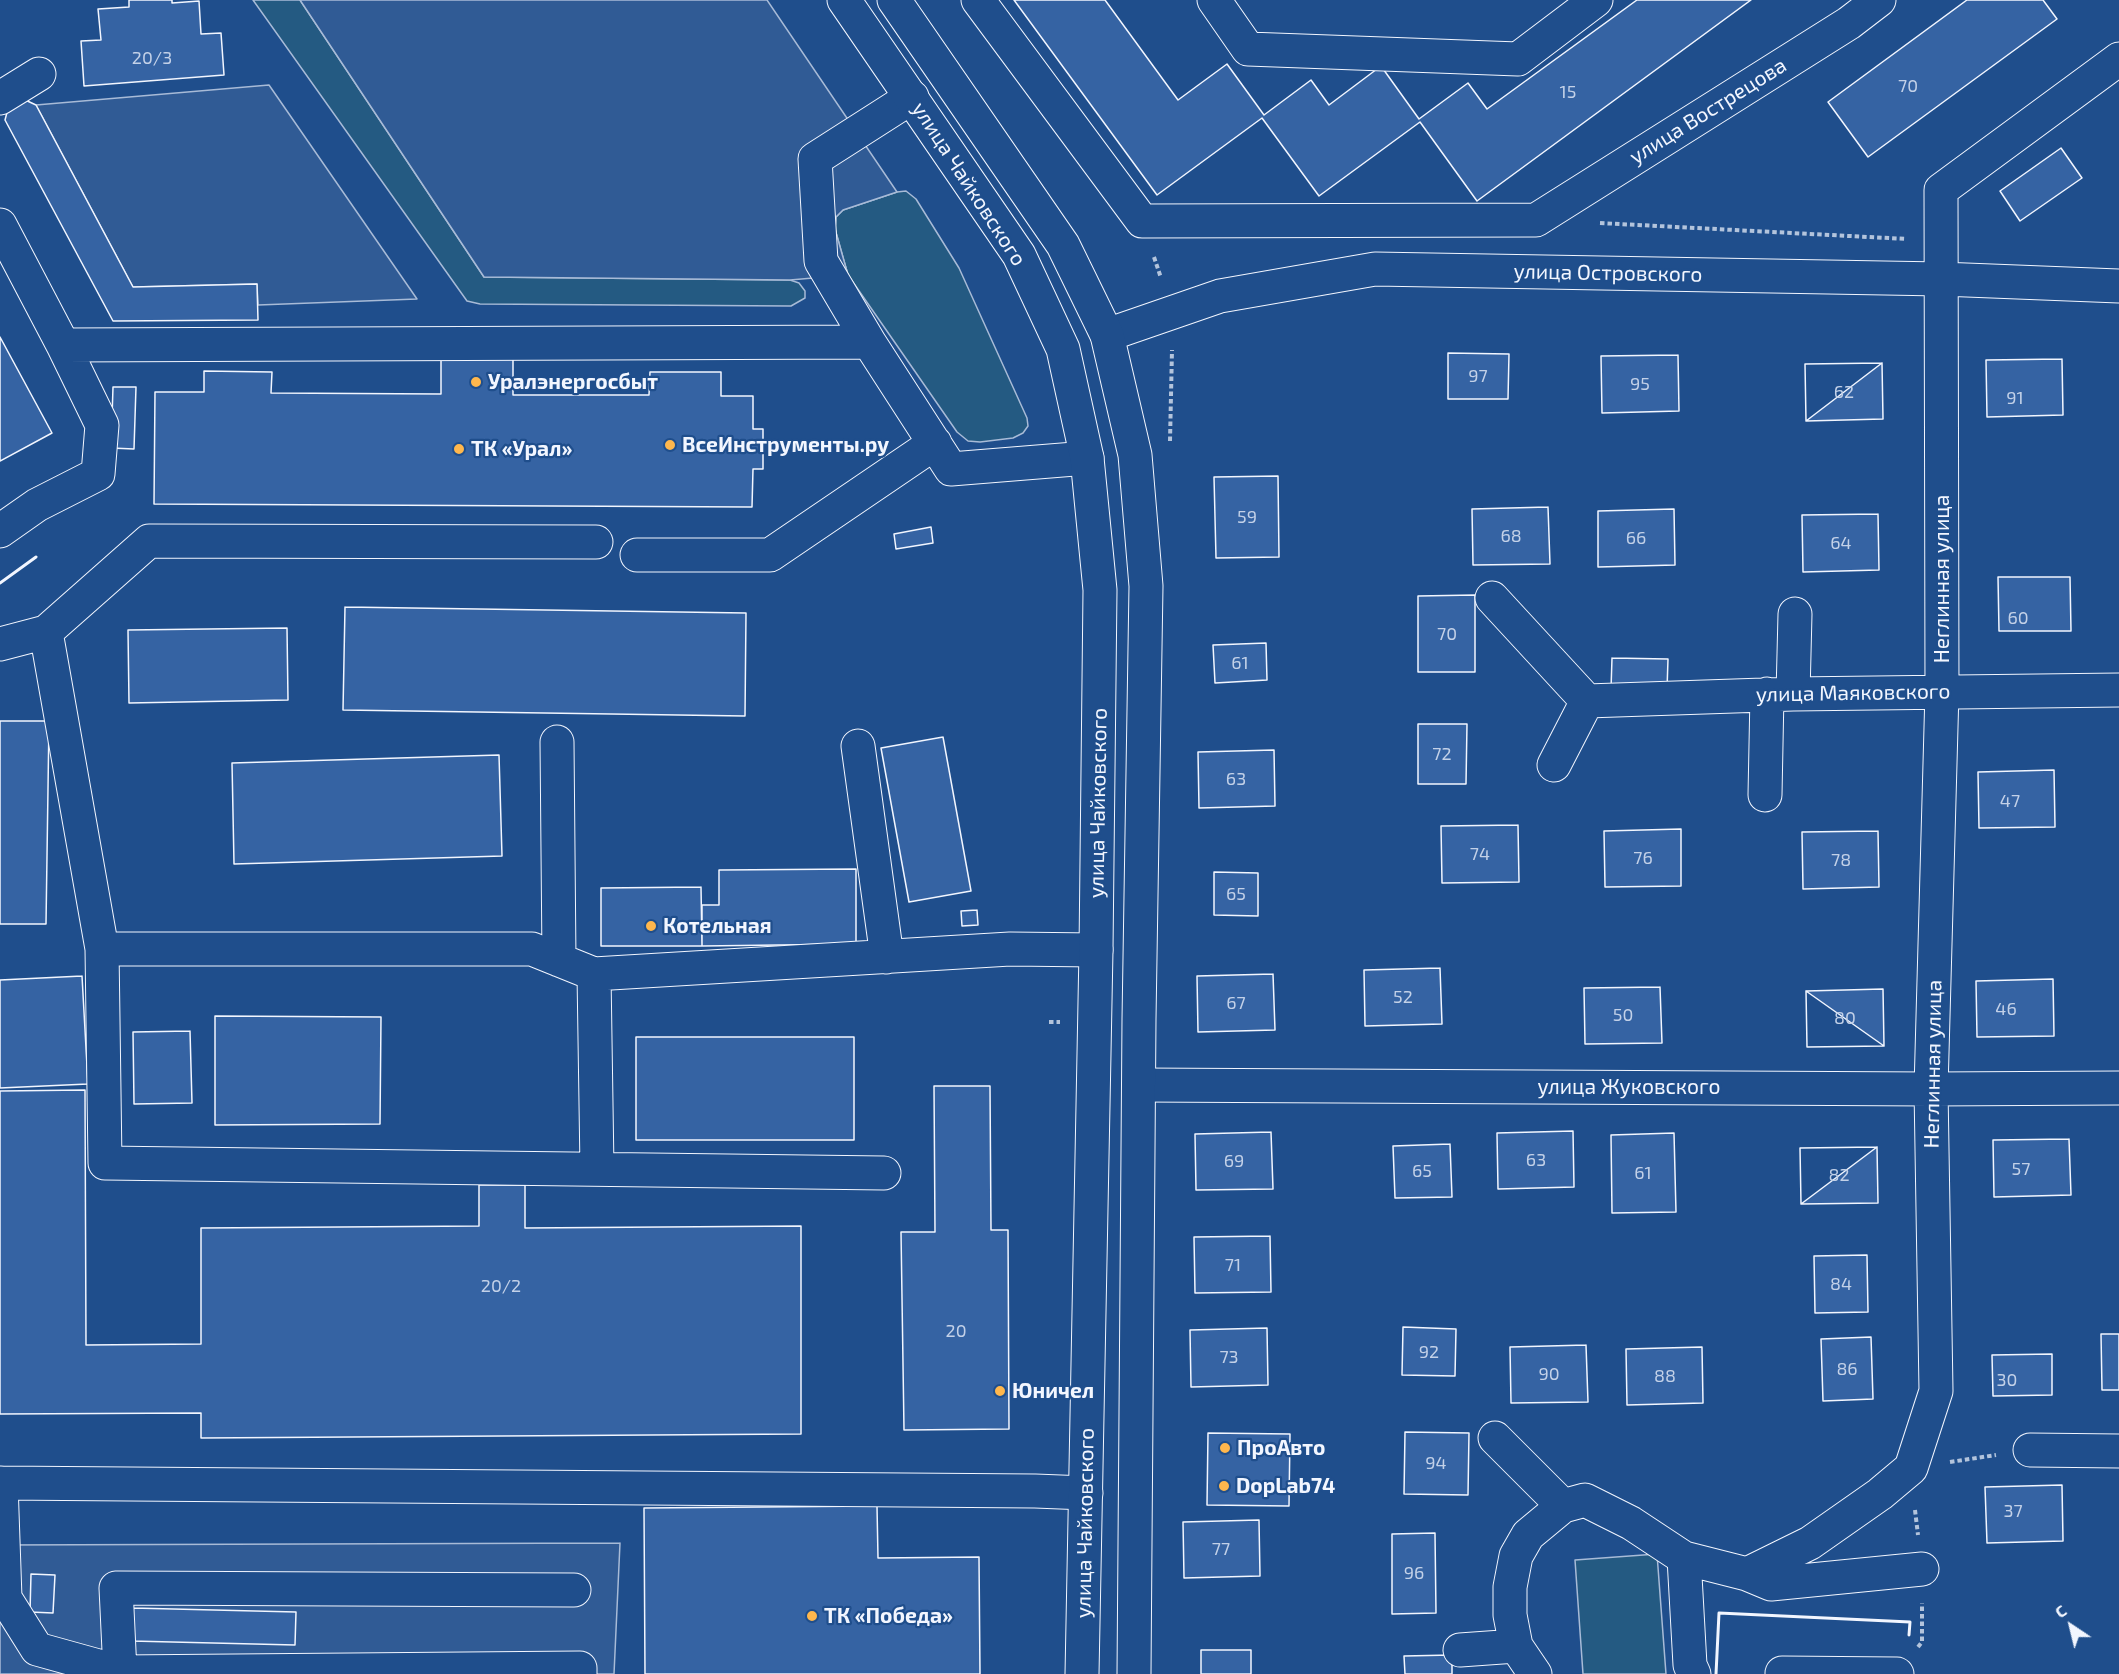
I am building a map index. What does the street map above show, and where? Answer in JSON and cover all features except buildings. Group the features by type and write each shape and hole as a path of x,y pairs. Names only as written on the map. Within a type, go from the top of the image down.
{"street":[{"name":"улица Чайковского","path":"844,0 1019,255 1063,350 1087,458 1100,590 1096,950 1082,1674"},
{"name":"улица Чайковского","path":"894,0 1063,245 1107,335 1135,455 1146,586 1134,1674"},
{"name":"улица Вострецова","path":"978,0 1142,221 1536,220 1840,11 1879,0"},
{"path":"1214,0 1248,49 1518,58 1596,0"},
{"name":"Неглинная улица","path":"1911,1468 1936,1391 1931,1089 1942,691 1941,190 2119,59"},
{"path":"0,98 39,74"},
{"path":"912,97 815,159 821,261 869,342 951,469 1087,458"},
{"path":"0,225 102,425 98,474 37,505 0,531"},
{"name":"улица Островского","path":"1063,350 1220,296 1375,268 1941,279 2119,286"},
{"path":"63,345 869,342"},
{"path":"637,555 770,555 935,443"},
{"path":"0,644 46,632 149,541 596,542"},
{"path":"1492,598 1587,701 1554,765"},
{"path":"1765,795 1795,614"},
{"path":"46,632 102,949 105,1163 884,1173"},
{"name":"улица Маяковского","path":"1587,701 1780,694 2119,690"},
{"path":"557,742 559,960"},
{"path":"858,746 886,957"},
{"path":"102,949 532,949 594,974 1010,949 1096,950"},
{"path":"594,974 597,1169"},
{"name":"улица Жуковского","path":"1139,1085 2119,1088"},
{"path":"1495,1438 1563,1506"},
{"path":"2030,1450 2119,1451"},
{"path":"1747,1574 1810,1543 1880,1494 1911,1468"},
{"path":"580,1674 580,1668 120,1673 37,1649 5,1598 1,1483 1086,1493"},
{"path":"1535,1674 1516,1646 1510,1615 1510,1587 1516,1556 1528,1535 1563,1506 1585,1500 1631,1523 1684,1558 1747,1574 1771,1584 1922,1569"},
{"path":"1684,1558 1690,1665 1694,1674"},
{"path":"120,1673 116,1588 574,1590"},
{"path":"1460,1650 1516,1646"},
{"path":"1782,1672 1897,1674"}],"path":[{"path":"1595,223 1941,241"},
{"path":"1897,1674 1922,1642 1922,1569 1911,1468 2030,1450"}],"shaded area":[{"path":"253,0 300,0 484,277 790,280 799,283 805,291 805,298 791,306 480,304 467,301"},
{"path":"300,0 767,0 897,192 843,210 836,217 835,229 848,275 790,280 484,277"},
{"path":"269,85 417,299 258,305 257,284 133,287 36,105"},
{"path":"906,191 916,199 959,268 1027,418 1028,426 1023,433 1013,438 968,441 957,432 848,275 835,229 836,217 843,210"},
{"path":"620,1543 614,1674 0,1674 0,1545"},
{"path":"1657,1554 1666,1674 1583,1674 1575,1560"}],"wall":[{"path":"0,583 36,557"},
{"path":"1716,1674 1719,1613 1910,1622 1909,1635"}],"place":[{"name":"Уралэнергосбыт","path":"476,382"},
{"name":"ВсеИнструменты.ру","path":"670,445"},
{"name":"ТК «Урал»","path":"459,449"},
{"name":"Котельная","path":"651,926"},
{"name":"Юничел","path":"1000,1391"},
{"name":"ПроАвто","path":"1225,1448"},
{"name":"DopLab74","path":"1224,1486"},
{"name":"ТК «Победа»","path":"812,1616"}]}
